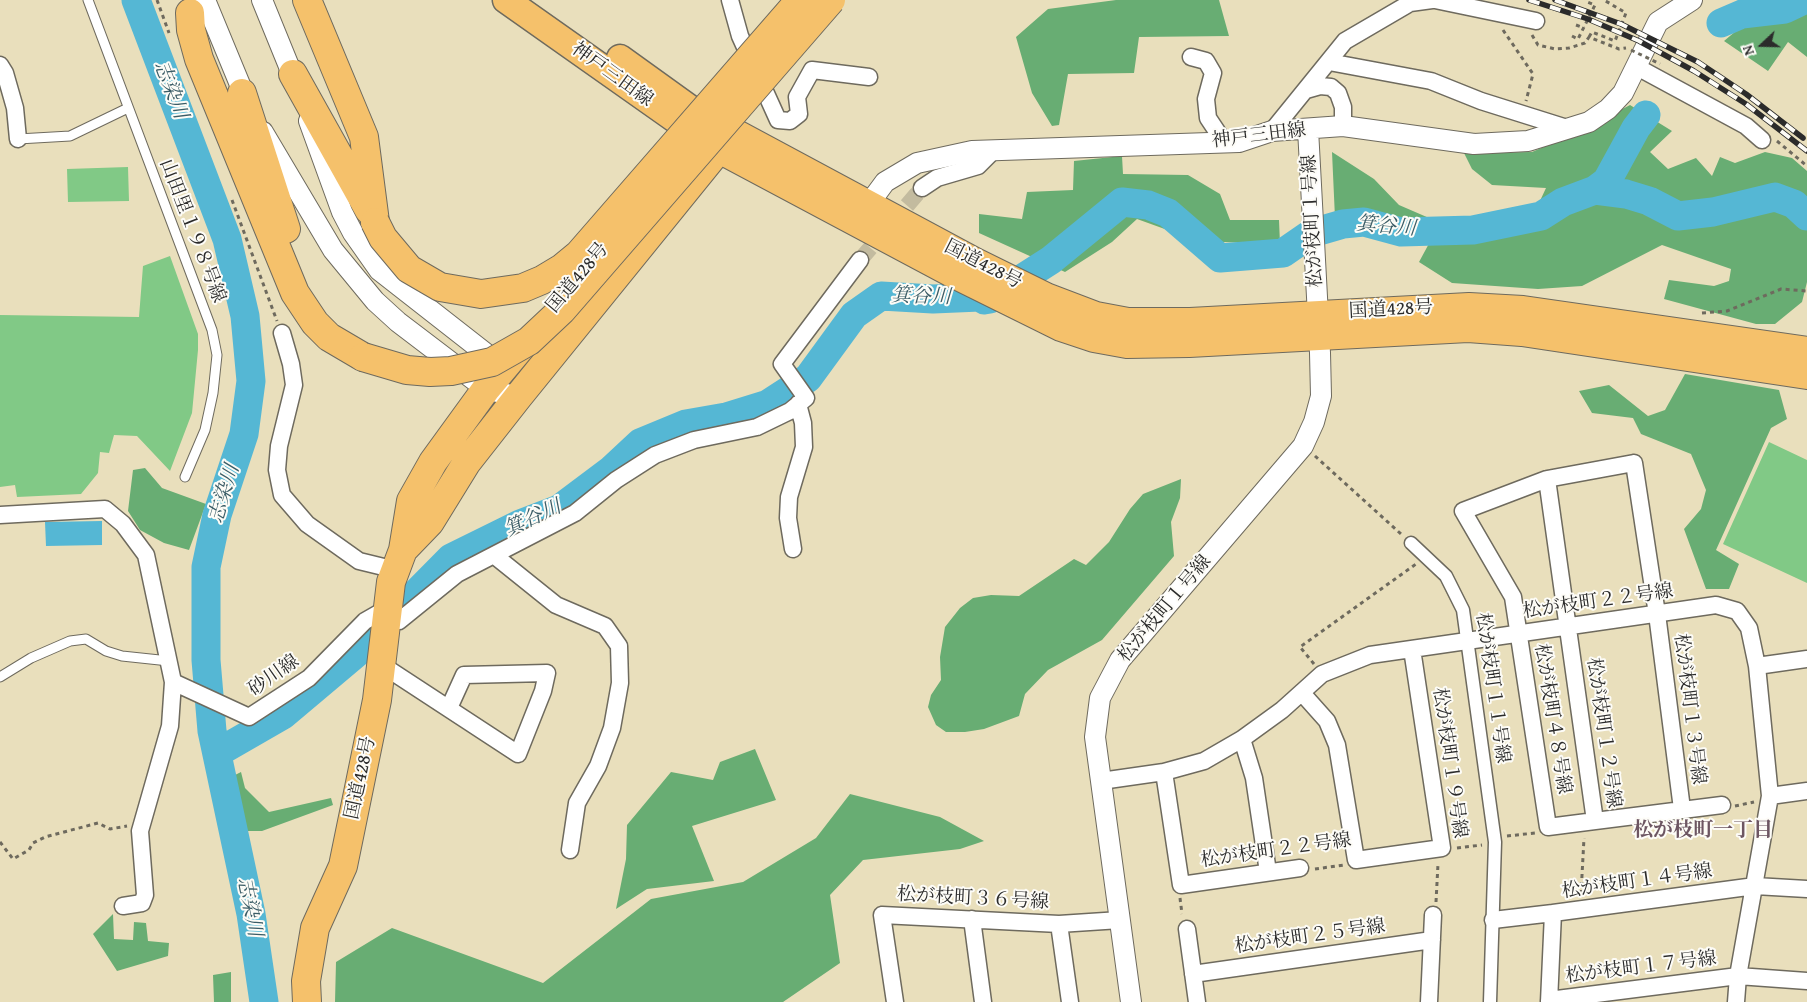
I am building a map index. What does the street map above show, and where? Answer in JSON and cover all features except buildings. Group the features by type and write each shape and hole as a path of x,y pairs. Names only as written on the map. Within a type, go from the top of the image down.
{"highway":[{"path":"307,0 364,137 375,222"},
{"path":"293,74 383,238 409,269 440,287 481,294 523,288 542,280 562,268 578,254 800,0"},
{"path":"197,7 193,37 200,59 294,293 310,316 329,337 363,357 407,370 430,372 451,371 492,362 529,341 562,310 831,0"},
{"path":"242,93 278,208 312,294 334,328 363,357"},
{"name":"国道428号","path":"711,136 868,206 976,262 1034,302 1061,327 1094,338 1127,344 1319,325 1469,307 1524,310 1807,351"},
{"name":"国道428号","path":"711,136 950,272 1034,302"},
{"name":"国道428号","path":"307,1002 306,981 316,928 343,866 377,700 391,582 399,560 410,502 433,462 486,389 711,136"},
{"name":"国道428号","path":"399,560 430,522 467,462 518,397 711,136"},
{"name":"国道428号","path":"1319,325 1468,328 1522,332 1807,375"}],"main road":[{"name":"神戸三田線","path":"506,0 711,136"},
{"name":"神戸三田線","path":"538,0 695,112 711,136"}],"street":[{"path":"262,0 293,74 333,191 353,233 379,270 504,368 518,397"},
{"path":"730,0 740,36 778,120 790,120 799,114 797,97 812,70 869,77"},
{"path":"711,136 756,72 818,0"},
{"path":"1272,130 1345,40 1410,3 1434,0 1532,19"},
{"name":"神戸三田線","path":"868,206 885,182 917,163 972,151 1239,142 1272,130 1343,126 1474,144 1528,141 1589,122 1608,108 1623,93 1634,59 1658,22 1692,0"},
{"path":"197,7 242,93 313,220 353,277 398,322 486,389 518,397"},
{"path":"1191,58 1206,61 1213,73 1206,99 1208,118 1224,142"},
{"path":"1634,59 1746,126 1762,140"},
{"path":"1329,62 1431,81 1482,101 1570,129"},
{"path":"0,65 5,73 14,108 18,139"},
{"path":"1306,90 1331,87 1338,93 1343,108 1343,126"},
{"name":"松が枝町１号線","path":"1131,1002 1095,737 1100,698 1120,660 1303,446 1314,422 1321,396 1317,278 1308,129"},
{"path":"922,188 937,178 978,166 994,150"},
{"path":"793,549 788,518 789,498 804,447 803,423 800,398 782,364 845,283 860,260"},
{"path":"282,333 291,364 294,385 279,446 277,470 282,495 307,524 359,561 399,560"},
{"path":"449,708 464,675 547,673 543,691 518,754 449,708 387,627 456,574 495,556 575,513 616,480 655,455 694,440 757,427 800,398"},
{"name":"松が枝町１３号線","path":"1547,479 1634,464 1657,614 1682,809"},
{"name":"松が枝町１２号線","path":"1547,479 1567,626 1590,822 1722,805"},
{"name":"松が枝町４８号線","path":"1547,479 1463,511 1513,598 1548,827"},
{"path":"0,515 104,509 123,524 146,555 169,661 176,683 170,726 140,831 145,895 142,903 123,906"},
{"name":"松が枝町１１号線","path":"1411,543 1446,576 1463,610 1495,842 1490,1002"},
{"path":"495,556 556,605 606,626 619,646 620,683 612,728 598,766 577,803 570,850"},
{"name":"松が枝町２２号線","path":"1101,780 1164,772 1204,761 1242,739 1302,693 1322,674 1370,655 1716,606 1737,611 1749,628 1757,666 1769,798 1738,976 1736,1002"},
{"name":"砂川線","path":"176,683 240,711 249,717 309,678 365,621 387,627"},
{"name":"松が枝町１９号線","path":"1412,649 1442,848"},
{"path":"1757,666 1807,659"},
{"path":"1302,693 1327,722 1337,745 1356,860"},
{"path":"1242,739 1254,778 1268,872"},
{"path":"1164,772 1181,885"},
{"path":"1769,798 1807,791"},
{"path":"1548,827 1590,822"},
{"name":"松が枝町２２号線","path":"1356,860 1442,848"},
{"name":"松が枝町２２号線","path":"1181,885 1300,868"},
{"name":"松が枝町１４号線","path":"1549,1001 1553,913 1755,886 1807,889"},
{"path":"1493,920 1553,913"},
{"name":"松が枝町３６号線","path":"895,1002 882,915 1059,924 1120,920"},
{"path":"1429,1002 1434,915"},
{"path":"972,919 983,1002"},
{"path":"1059,924 1070,1002"},
{"path":"1187,929 1196,1002"},
{"name":"松が枝町２５号線","path":"1193,974 1432,940"},
{"name":"松が枝町１７号線","path":"1549,1001 1738,976 1807,980"}],"lane":[{"name":"山田里１９８号線","path":"88,0 212,330 217,355 214,393 205,430 185,477"},
{"path":"18,139 70,136 128,108"},
{"path":"0,677 31,658 70,641 86,638 106,651 122,656 169,661"}],"path":[{"path":"1532,19 1528,28 1538,45 1555,49 1569,48 1585,43 1592,32 1615,41 1626,12 1604,0"},
{"path":"1572,36 1578,38 1594,5 1585,1"},
{"path":"1489,11 1534,74 1523,114"},
{"path":"1576,25 1584,28"},
{"path":"1589,38 1619,49 1634,59 1660,64"},
{"path":"1697,313 1727,311 1781,289 1807,291"},
{"path":"1303,446 1411,543"},
{"path":"1322,674 1300,647 1426,557"},
{"path":"1722,805 1727,807 1769,798"},
{"path":"1581,909 1590,822"},
{"path":"0,842 13,859 29,850 33,843 45,837 98,823 110,829 142,823"},
{"path":"1442,848 1466,848 1495,842 1502,836 1541,832 1548,827"},
{"name":"松が枝町１９号線","path":"1434,915 1436,908 1438,856 1442,848"},
{"name":"松が枝町２２号線","path":"1300,868 1310,870 1347,864 1356,860"},
{"path":"1181,885 1179,891 1183,924 1187,929"}],"green space":[{"path":"1116,0 1219,0 1229,36 1139,37 1134,73 1068,74 1059,125 1052,126 1032,93 1016,37 1048,9"},
{"path":"1752,0 1807,0 1807,57 1788,42 1768,71 1724,41 1767,5"},
{"path":"1630,105 1672,131 1650,152 1668,169 1696,158 1712,176 1720,157 1735,163 1765,152 1792,158 1807,171 1807,282 1802,302 1775,324 1756,324 1664,299 1669,280 1714,286 1729,281 1731,269 1662,245 1582,286 1538,289 1452,283 1419,262 1432,238 1409,226 1356,214 1335,218 1332,152 1374,179 1399,205 1480,240 1526,231 1546,188 1492,185 1472,169 1464,153 1532,152 1583,130"},
{"path":"1122,156 1123,174 1188,175 1220,194 1230,220 1279,220 1280,244 1223,242 1205,256 1173,232 1137,219 1112,242 1065,272 979,233 979,214 1022,219 1027,192 1073,190 1074,161"},
{"path":"128,167 129,201 68,202 67,169"},
{"path":"170,256 198,334 198,350 192,413 170,471 137,436 114,435 109,453 100,452 98,473 81,494 17,497 15,485 0,487 0,315 139,317 143,266"},
{"path":"1685,374 1779,390 1787,419 1771,428 1716,550 1739,564 1729,589 1706,589 1684,529 1701,509 1706,490 1691,454 1641,434 1633,418 1592,413 1579,391 1609,385 1648,416 1665,410"},
{"path":"1769,442 1807,460 1807,583 1723,544"},
{"path":"145,468 162,488 206,504 189,550 164,543 140,530 128,511 133,470"},
{"path":"1181,479 1180,498 1171,522 1174,556 1102,640 1048,670 1025,694 1019,716 984,729 965,732 946,732 936,725 928,707 931,695 941,680 940,657 945,627 960,608 973,598 991,595 1019,596 1074,559 1086,565 1109,542 1130,509 1143,494"},
{"path":"755,749 776,800 692,826 714,881 647,889 616,909 626,859 627,825 671,772 713,780 720,762"},
{"path":"241,772 245,788 269,812 331,798 333,805 262,831 247,831 229,778"},
{"path":"850,794 940,817 984,841 960,849 863,860 830,895 840,963 783,1002 335,1002 336,962 392,928 543,983 651,899 743,882 816,838"},
{"path":"113,914 114,939 133,940 134,922 146,923 148,941 169,943 168,956 117,971 93,934"},
{"path":"231,972 231,1002 214,1002 213,975"}],"water":[{"path":"102,521 102,545 46,546 45,522"}],"waterway":[{"name":"志染川","path":"136,0 227,239 245,316 251,381 244,434 217,515 206,567 206,660 212,731 251,914 264,1002"},
{"name":"箕谷川","path":"1721,23 1742,14 1785,9 1804,0"},
{"name":"箕谷川","path":"217,753 283,715 359,651 451,558 520,524 559,509 611,470 640,443 686,424 726,417 768,404 808,378 854,315 881,296 933,299 980,297 984,300 990,299 1051,260 1122,202 1148,205 1168,213 1220,258 1283,253 1312,233 1343,224 1364,222 1401,232 1473,230 1541,216 1563,202 1595,190 1607,181 1636,128 1646,115"},
{"path":"1595,190 1626,194 1649,201 1678,216 1713,212 1775,197 1794,204 1807,216"}],"tunnel":[{"path":"860,260 922,188"}],"railway":[{"path":"1529,0 1588,19 1639,41 1694,71 1746,104 1807,151"},
{"path":"1555,0 1621,24 1698,62 1746,94 1803,138"}],"district":[{"name":"松が枝町一丁目","path":"1703,831"}]}
